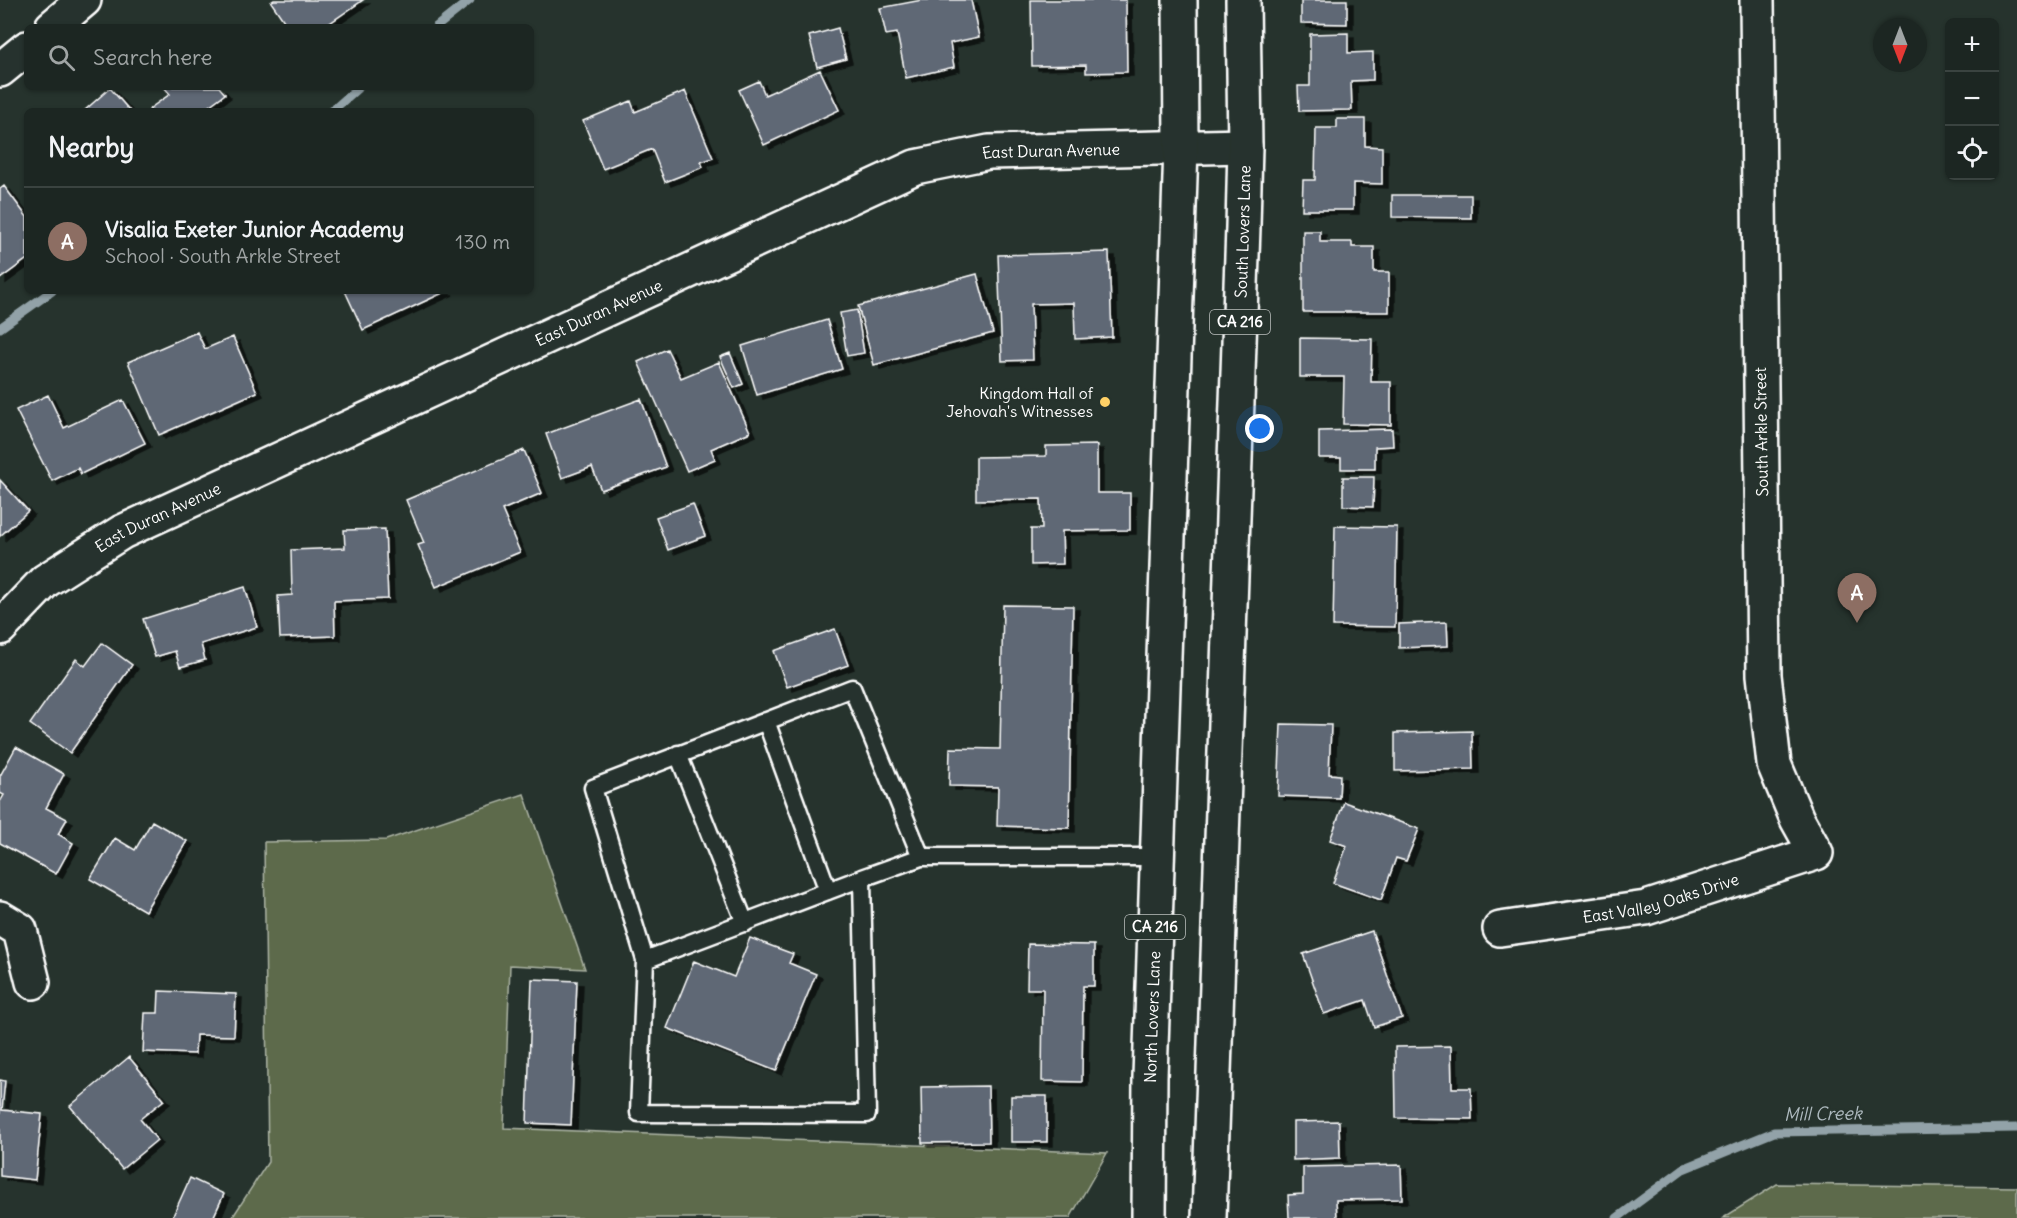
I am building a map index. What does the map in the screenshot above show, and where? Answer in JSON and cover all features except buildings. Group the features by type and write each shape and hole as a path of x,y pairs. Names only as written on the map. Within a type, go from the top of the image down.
{"street":[{"path":"56,24 84,0"},
{"name":"CA 216","path":"1180,0 1181,147"},
{"name":"South Lovers Lane","path":"1209,1218 1245,146 1243,0"},
{"name":"South Arkle Street","path":"1756,0 1764,675 1774,764 1797,819 1816,853"},
{"path":"0,70 24,50"},
{"name":"East Duran Avenue","path":"0,628 45,581 122,532 915,167 989,152 1245,146"},
{"name":"North Lovers Lane","path":"1149,1218 1150,1077 1163,637 1181,147"},
{"name":"East Valley Oaks Drive","path":"1500,929 1646,908 1816,853"},
{"path":"0,918 20,930 33,982"}],"lane":[{"path":"862,878 867,1114 639,1113 645,960 593,788 852,688 921,856"},
{"path":"766,721 828,891"},
{"path":"678,754 745,923"},
{"path":"645,960 921,856 1158,856"}],"green space":[{"path":"524,794 585,969 510,965 504,1128 1107,1153 1070,1218 232,1218 268,1162 264,842 386,840"},
{"path":"1777,1184 2017,1187 2017,1218 1723,1218"}],"waterway":[{"path":"440,24 470,0"},
{"path":"335,108 356,90"},
{"path":"0,328 48,294"},
{"name":"Mill Creek","path":"1617,1218 1683,1169 1774,1132 2017,1128"}],"place":[{"name":"Kingdom Hall of Jehovah's Witnesses","path":"1105,402"},
{"name":"Visalia Exeter Junior Academy","path":"1857,623"}]}
